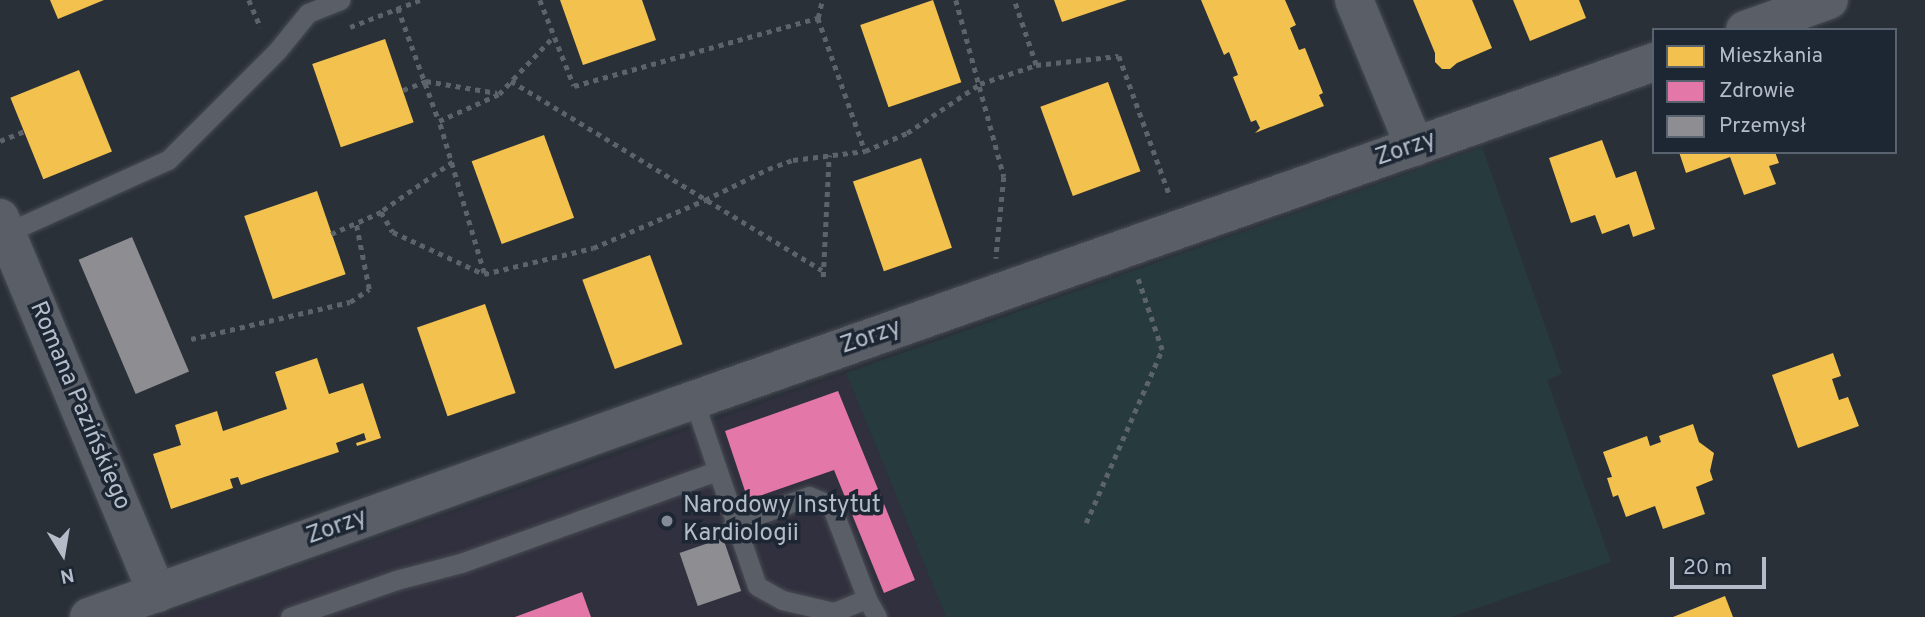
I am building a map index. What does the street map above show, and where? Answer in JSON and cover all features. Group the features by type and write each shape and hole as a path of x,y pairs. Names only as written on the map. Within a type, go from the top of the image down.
{"street":[{"path":"1353,0 1415,147"},
{"path":"1751,28 1829,0"},
{"name":"Zorzy","path":"89,617 1652,63"},
{"name":"Romana Pazińskiego","path":"3,226 157,593"}],"lane":[{"path":"3,226 168,160 277,51 308,13 341,0"},
{"path":"694,401 733,524 757,586 767,594 834,612 867,600"},
{"path":"290,617 396,580 461,563 716,471"},
{"path":"733,524 809,496 831,505 867,600 877,617"}],"path":[{"path":"347,28 420,0"},
{"path":"540,0 574,86 818,18"},
{"path":"822,0 818,18 865,151"},
{"path":"956,0 1003,177 992,296"},
{"path":"1014,0 1036,65"},
{"path":"397,8 453,162 484,274"},
{"path":"439,121 499,93 554,36"},
{"path":"381,212 393,232 484,274 593,248 793,160 865,151 906,133 980,84 1036,65 1119,56 1181,229"},
{"path":"511,81 822,270"},
{"path":"403,90 426,82 499,93"},
{"path":"0,141 25,131"},
{"path":"823,277 830,155"},
{"path":"331,234 381,212 453,162"},
{"path":"191,340 350,302 369,289 356,224"},
{"path":"1086,523 1162,350 1128,248"}],"shaded area":[{"name":"Narodowy Instytut Kardiologii","path":"846,373 946,617 156,617 701,425"}],"green space":[{"path":"1482,147 1562,374 1547,380 1611,562 1451,617 946,617 846,373"}],"building: Mieszkania":[{"path":"50,0 104,0 58,19"},
{"path":"560,0 642,0 656,40 583,65"},
{"path":"933,0 961,82 889,107 860,25"},
{"path":"1054,0 1127,0 1062,22"},
{"path":"1201,0 1285,0 1296,25 1290,28 1299,50 1305,48 1323,93 1319,95 1324,106 1255,133 1260,128 1256,120 1251,122 1233,77 1238,75 1229,52 1224,55"},
{"path":"1413,0 1472,0 1492,48 1457,63 1450,69 1442,69 1435,62 1435,53"},
{"path":"1513,0 1579,0 1586,18 1530,41"},
{"path":"385,39 414,122 341,147 312,64"},
{"path":"79,70 112,152 43,179 10,98"},
{"path":"1108,82 1140,171 1073,196 1040,107"},
{"path":"544,135 574,218 502,244 472,161"},
{"path":"1602,140 1616,178 1636,171 1655,229 1633,237 1629,224 1602,234 1595,215 1571,223 1549,158"},
{"path":"1680,154 1776,154 1779,163 1769,166 1776,184 1744,195 1730,157 1686,173"},
{"path":"921,158 952,248 884,271 853,181"},
{"path":"317,191 346,274 273,299 244,216"},
{"path":"650,255 682,344 615,369 582,280"},
{"path":"485,304 516,393 448,416 417,327"},
{"path":"1833,353 1841,376 1832,379 1839,400 1848,397 1859,426 1798,448 1772,375"},
{"path":"317,358 329,394 363,383 381,438 357,446 356,443 366,440 364,433 336,443 339,452 241,485 238,477 230,479 233,488 171,509 153,454 181,445 175,425 217,411 223,431 287,409 275,372"},
{"path":"1693,424 1699,442 1714,453 1710,471 1713,480 1696,487 1705,514 1663,529 1655,506 1626,517 1618,495 1613,497 1607,478 1612,477 1603,452 1647,436 1650,446 1661,442 1659,436"},
{"path":"1725,596 1733,617 1673,617"}],"building: Zdrowie":[{"path":"838,391 915,580 884,593 834,470 748,500 725,431"},
{"path":"582,592 591,617 515,617"}],"building: Przemysł":[{"path":"132,237 189,371 136,394 79,260"},
{"path":"723,538 741,591 698,606 680,553"}],"place":[{"name":"Narodowy Instytut Kardiologii","path":"667,521"}]}
